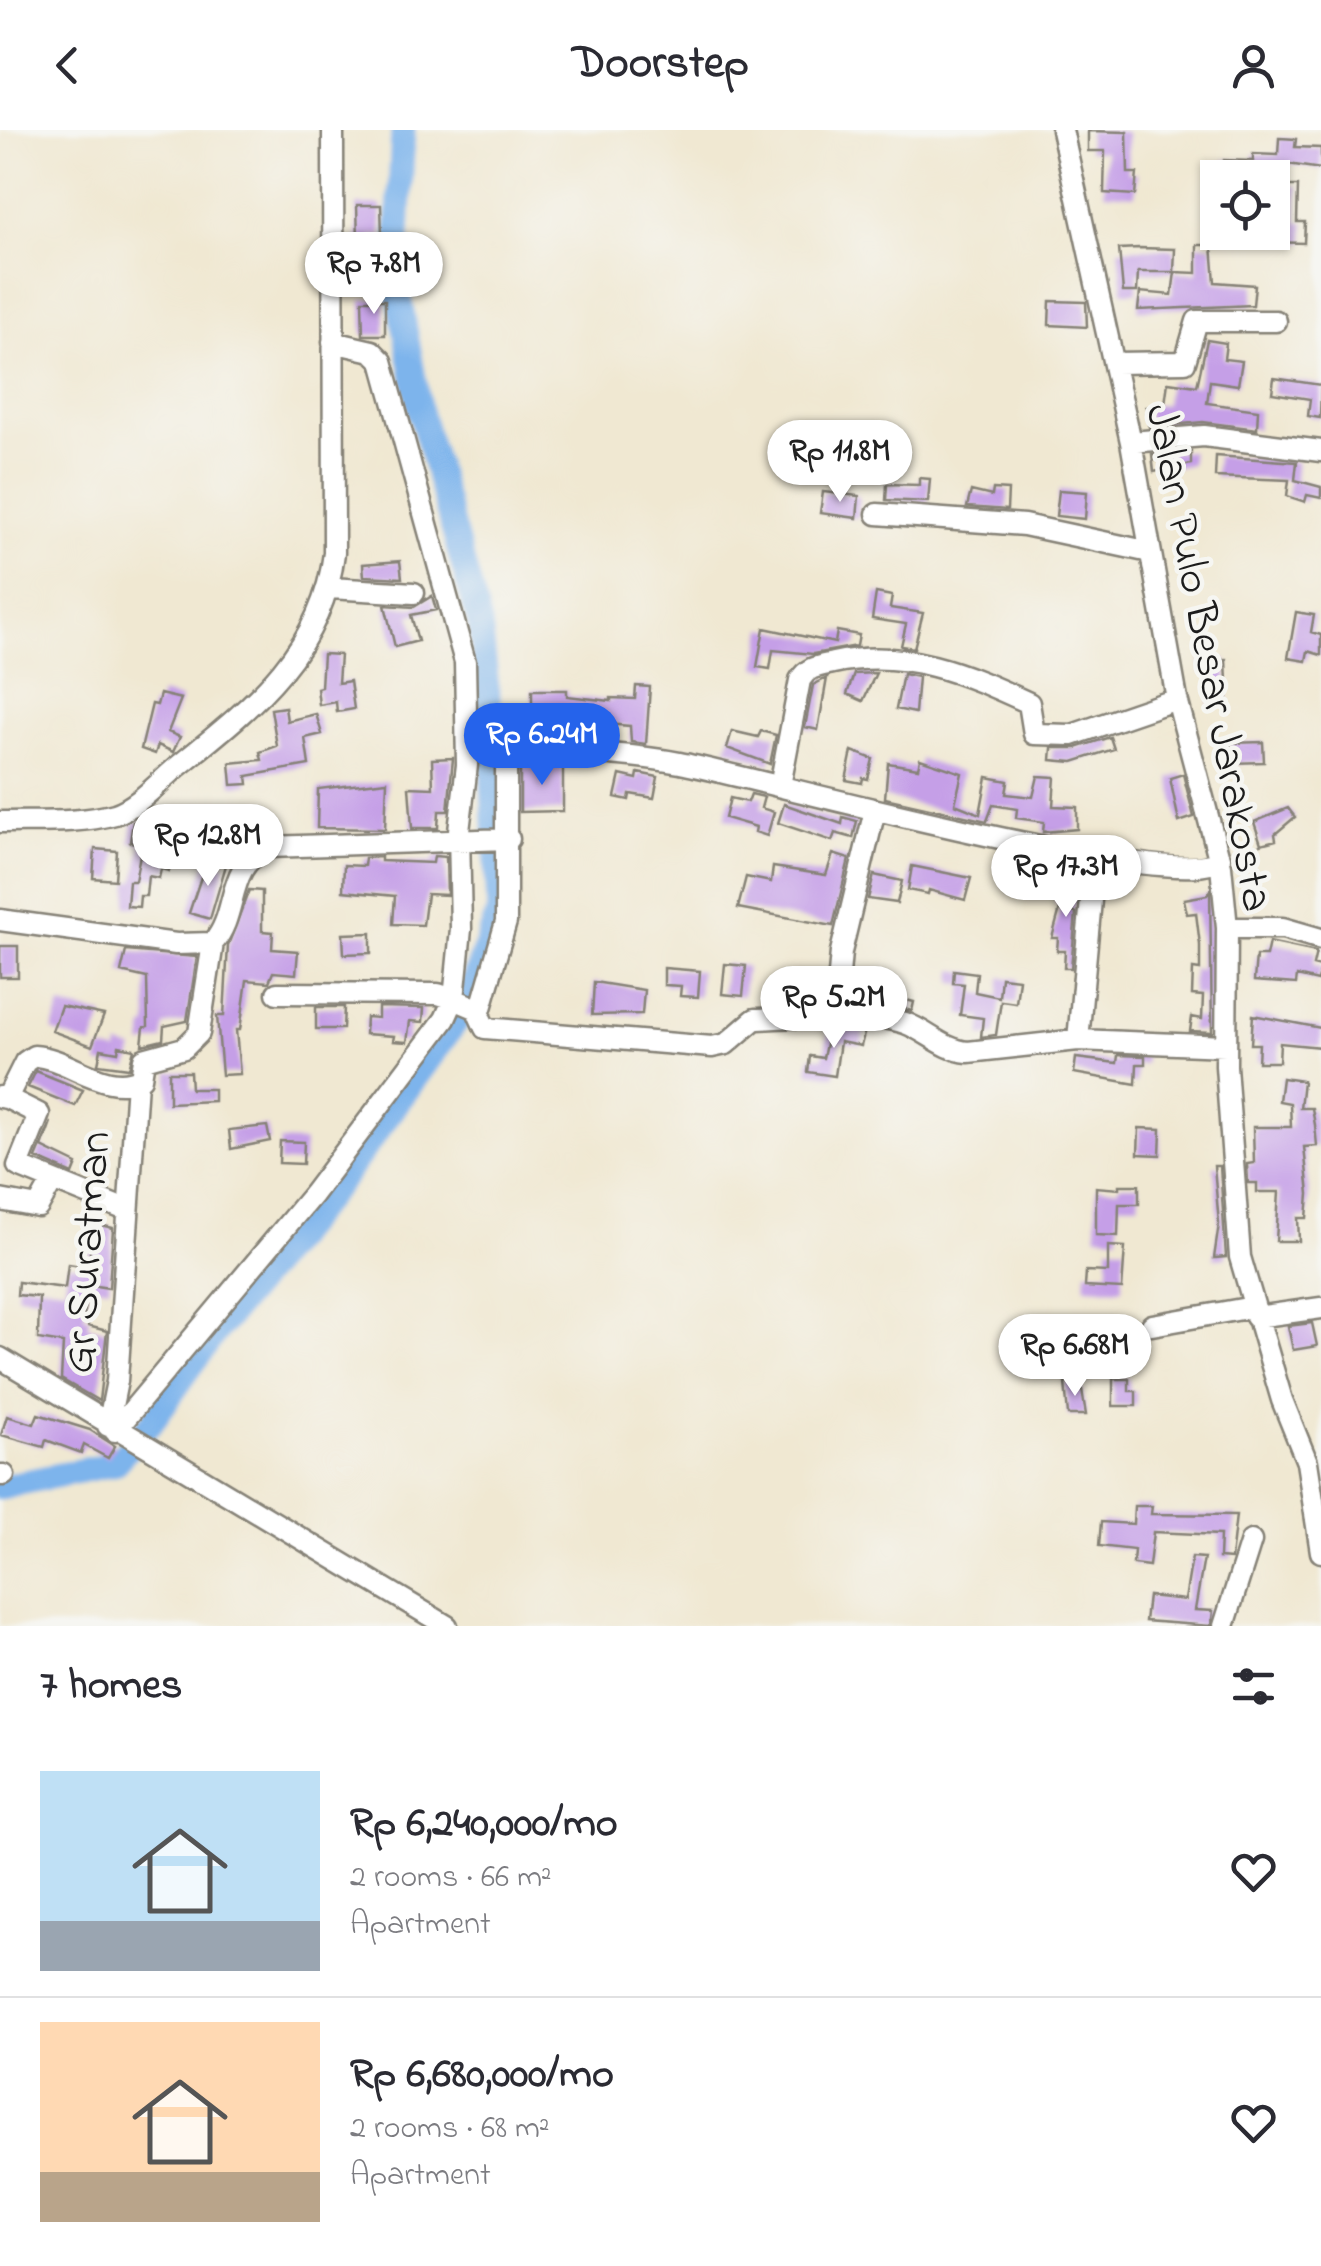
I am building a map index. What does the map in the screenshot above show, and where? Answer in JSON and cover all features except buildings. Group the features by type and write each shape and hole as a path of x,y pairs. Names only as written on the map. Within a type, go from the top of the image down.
{"street":[{"path":"0,822 99,816 130,805 235,720 274,682 314,627 330,588 334,553 334,130"},
{"name":"Jalan Pulo Besar Jarakosta","path":"1062,130 1131,442 1178,699 1220,858 1236,1227 1254,1312 1314,1462 1321,1552"},
{"path":"1114,363 1186,362 1197,321 1276,321"},
{"path":"332,342 376,354 386,372 413,484 458,629 465,662 469,744 468,841 461,929 467,1005 481,1024 488,1029 712,1047 726,1044 756,1020 835,1018 904,1022 960,1051 1078,1040 1226,1046"},
{"path":"1131,442 1204,436 1321,451"},
{"path":"877,514 1024,525 1150,552"},
{"path":"330,588 414,593"},
{"path":"780,786 800,680 809,669 834,663 892,658 954,670 1029,703 1034,734 1072,735 1178,699"},
{"path":"469,744 675,762 1095,857 1174,866 1210,865 1220,858"},
{"path":"115,1431 312,1194 444,1020 467,1005 506,922 500,746"},
{"path":"835,1018 841,952 875,810"},
{"path":"126,1210 52,1182 18,1164 39,1115 3,1098 24,1062 34,1056 109,1081 136,1082 144,1059 184,1048 197,1039 213,943 240,870 262,850 505,839"},
{"path":"1078,1040 1095,857"},
{"path":"0,920 176,944 213,943"},
{"path":"1226,928 1283,928 1321,939"},
{"path":"277,993 438,994 467,1005"},
{"name":"Gr Suratman","path":"115,1431 136,1082"},
{"path":"0,1200 39,1207 52,1182"},
{"path":"1152,1325 1321,1308"},
{"path":"0,1358 115,1431 447,1626"},
{"path":"1224,1626 1250,1541"}],"waterway":[{"path":"0,1487 114,1464 151,1423 214,1334 346,1174 461,1015 499,911 490,715 480,624 420,412 396,278 403,130"}]}
